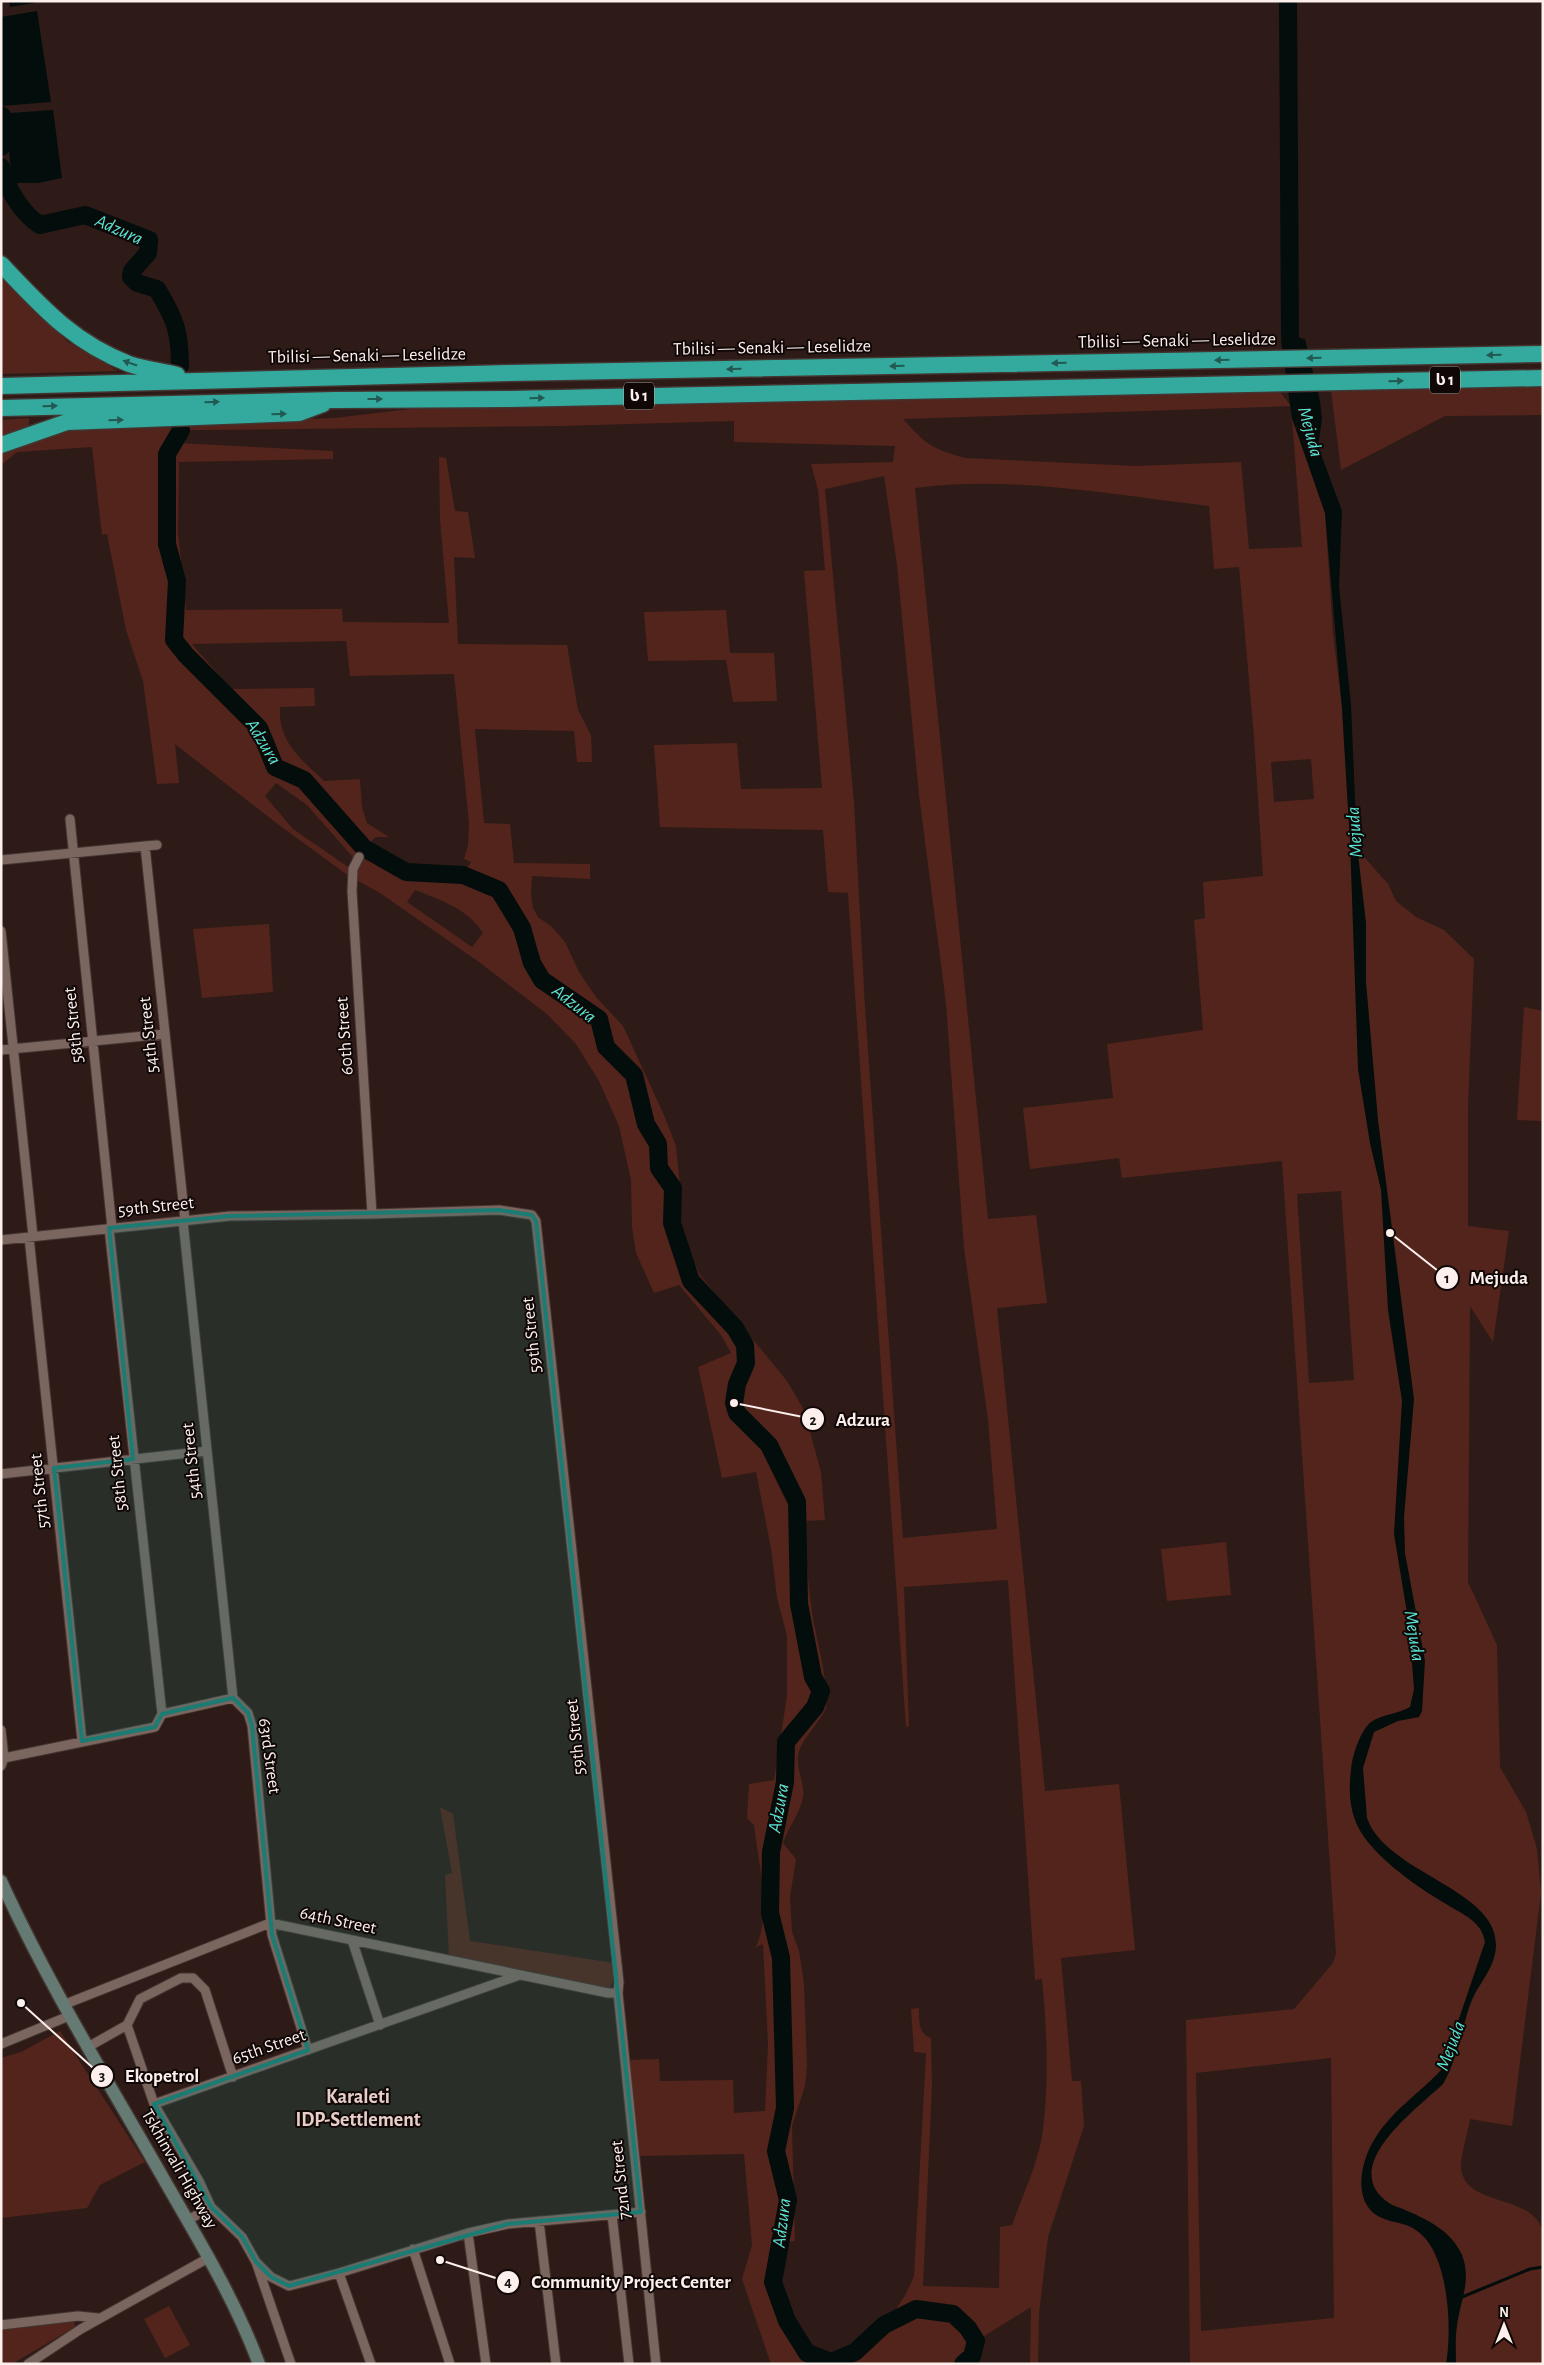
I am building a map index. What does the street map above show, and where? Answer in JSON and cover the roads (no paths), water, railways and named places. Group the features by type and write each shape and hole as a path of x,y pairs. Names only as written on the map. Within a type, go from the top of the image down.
{"highway":[{"path":"1,264 45,310 74,336 130,364 194,380"},
{"name":"Tbilisi — Senaki — Leselidze","path":"1,386 194,380 1543,354"},
{"name":"ს 1","path":"1,408 335,400 509,399 1543,378"},
{"path":"1,445 67,422 299,413 335,400"}],"main road":[{"name":"Tskhinvali Highway","path":"1,1881 30,1944 66,2010 210,2256 259,2364"}],"street":[{"name":"58th Street","path":"70,819 133,1459 162,1714"},
{"path":"1,860 157,845"},
{"name":"54th Street","path":"145,846 233,1698"},
{"name":"60th Street","path":"359,858 353,869 352,892 372,1214"},
{"name":"57th Street","path":"1,931 82,1741"},
{"path":"1,1050 165,1034"},
{"name":"59th Street","path":"1,1240 230,1216 499,1210 532,1215 536,1221 619,1982 618,1993"},
{"path":"1,1474 207,1451"},
{"path":"1,1730 3,1762 82,1741 155,1727 162,1714 233,1698"},
{"name":"63rd Street","path":"233,1698 248,1713 252,1726 272,1935 308,2050"},
{"path":"1,2044 66,2010 175,1960 270,1923"},
{"name":"64th Street","path":"270,1923 517,1976 608,1993 618,1993"},
{"path":"352,1940 380,2025"},
{"path":"175,1960 180,1978"},
{"name":"65th Street","path":"154,2104 517,1976"},
{"path":"88,2047 127,2025 140,1999 180,1978 192,1978 205,1990 233,2077"},
{"name":"72nd Street","path":"618,1993 656,2364"},
{"path":"127,2025 154,2104 195,2174 211,2207 242,2237 256,2262 291,2364"},
{"path":"188,2220 211,2207"},
{"path":"256,2262 270,2277 289,2286 339,2274 468,2233 508,2224 641,2212"},
{"path":"612,2216 629,2364"},
{"path":"539,2221 556,2364"},
{"path":"468,2233 486,2364"},
{"path":"413,2249 450,2364"},
{"path":"28,2364 80,2329 210,2256"},
{"path":"339,2274 371,2364"},
{"path":"1,2325 78,2316 100,2318"},
{"path":"78,2316 82,2323 80,2329"}],"water":[{"path":"9,1 34,1 34,3 10,7"},
{"path":"37,11 51,102 1,106 1,17"},
{"path":"53,110 62,178 38,183 12,183 8,139 11,113"},
{"path":"1290,336 1305,339 1320,401 1322,419 1318,446 1342,511 1339,586 1351,705 1357,845 1366,923 1366,982 1378,1120 1414,1399 1404,1517 1405,1553 1425,1661 1422,1711 1419,1717 1398,1721 1374,1732 1363,1768 1367,1818 1379,1838 1397,1855 1465,1898 1483,1914 1494,1932 1495,1954 1493,1961 1470,2005 1448,2075 1443,2084 1401,2123 1387,2139 1376,2156 1372,2173 1375,2189 1389,2203 1437,2226 1445,2232 1462,2255 1465,2264 1466,2282 1456,2331 1456,2364 1446,2364 1449,2334 1447,2299 1444,2281 1433,2250 1425,2238 1413,2228 1384,2219 1370,2209 1365,2201 1361,2180 1369,2149 1381,2130 1397,2111 1442,2069 1485,1942 1476,1923 1421,1888 1381,1856 1361,1832 1353,1814 1351,1802 1352,1764 1357,1744 1363,1731 1376,1719 1410,1707 1414,1689 1407,1613 1394,1534 1402,1401 1388,1310 1381,1190 1370,1143 1358,1069 1350,841 1342,708 1325,513 1292,418 1281,341"}],"waterway":[{"name":"Mejuda","path":"1288,1 1290,336 1294,358"},
{"name":"Adzura","path":"1,115 3,117 1,147"},
{"name":"Adzura","path":"1,167 7,183 21,207 40,225 85,215 149,240 148,253 132,271 131,277 137,283 157,289 163,299 175,326 179,343 180,366"},
{"name":"Adzura","path":"181,430 167,454 167,544 177,581 174,640 186,655 259,728 275,767 304,780 364,848 406,872 463,875 499,890 522,928 532,963 542,980 599,1019 606,1047 634,1075 646,1124 658,1144 659,1168 673,1188 672,1223 691,1281 735,1328 745,1345 746,1363 737,1384 734,1403 737,1413 769,1445 797,1502 799,1604 813,1677 821,1691 815,1707 786,1742 785,1782 771,1852 770,1913 781,1958 785,2108 776,2151 788,2200 773,2282 787,2321 807,2353 831,2362 855,2352 884,2325 916,2309 953,2314 968,2328 976,2341 972,2356 963,2364"},
{"path":"1462,2297 1530,2269 1543,2267"}],"place":[{"name":"Mejuda","path":"1390,1233"},
{"name":"Adzura","path":"734,1403"},
{"name":"Ekopetrol","path":"21,2003"},
{"name":"Community Project Center","path":"440,2260"}],"district":[{"name":"Karaleti IDP-Settlement","path":"358,2108"}]}
